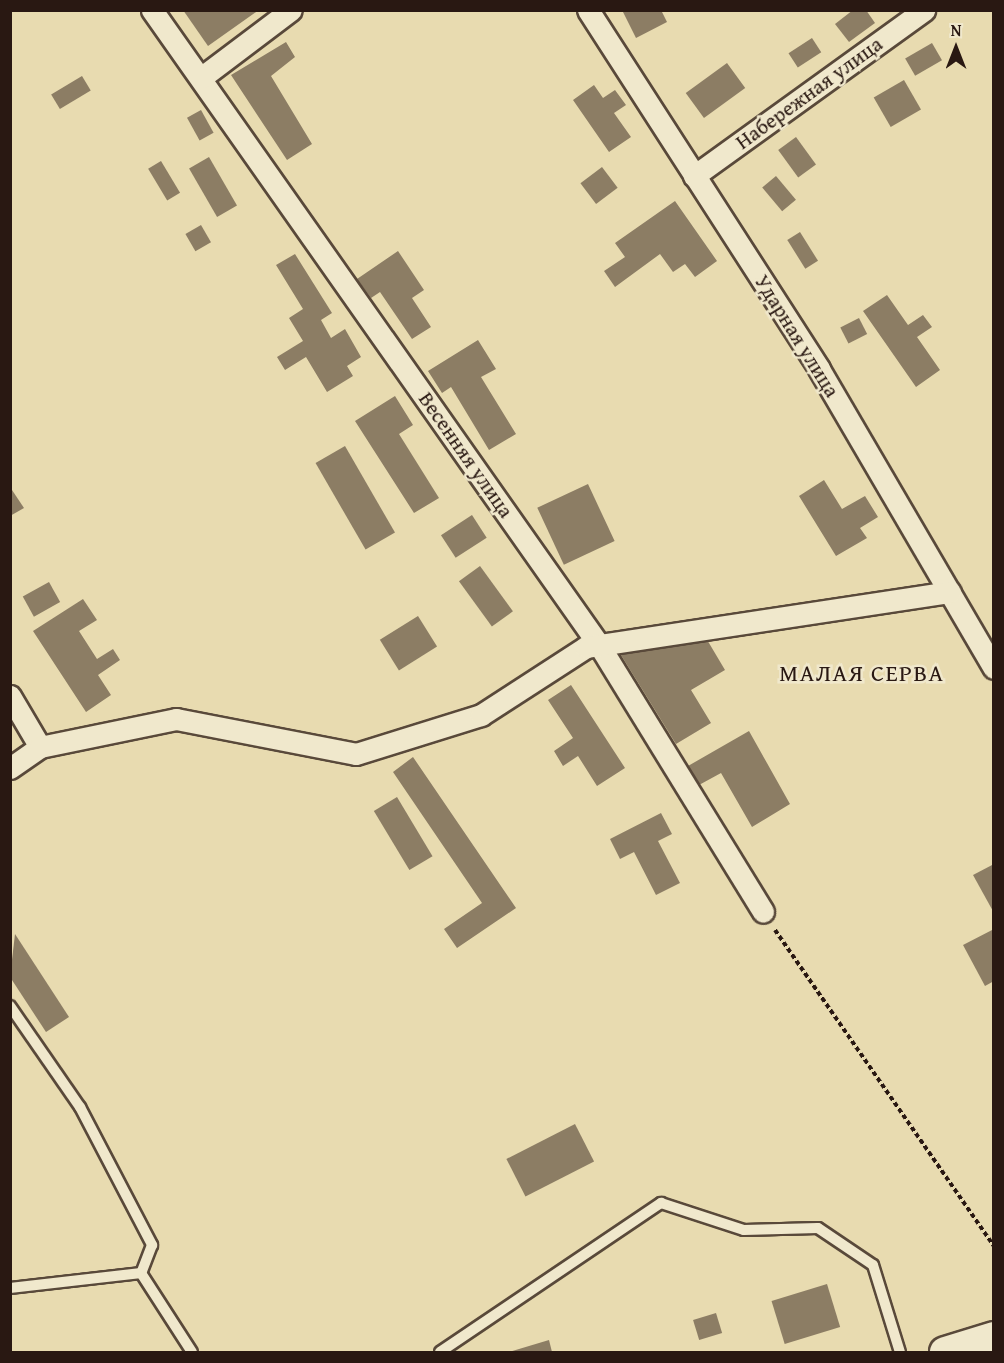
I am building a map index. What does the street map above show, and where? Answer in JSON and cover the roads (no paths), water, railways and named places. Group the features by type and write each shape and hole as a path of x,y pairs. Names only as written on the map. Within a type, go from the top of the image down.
{"street":[{"name":"Весенняя улица","path":"152,10 202,77 599,645 763,912"},
{"path":"202,77 291,10"},
{"name":"Ударная улица","path":"588,10 819,369 993,668"},
{"name":"Набережная улица","path":"694,176 924,10"},
{"path":"10,768 40,747 176,719 356,754 480,715 586,647 950,592"},
{"path":"10,696 40,747"},
{"path":"945,1353 993,1337"}],"lane":[{"path":"10,1006 80,1107 152,1245 141,1273"},
{"path":"440,1353 661,1203 744,1230 818,1228 873,1265 900,1353"},
{"path":"10,1288 141,1273"},
{"path":"141,1273 192,1353"}],"district":[{"name":"МАЛАЯ СЕРВА","path":"862,673"}]}
